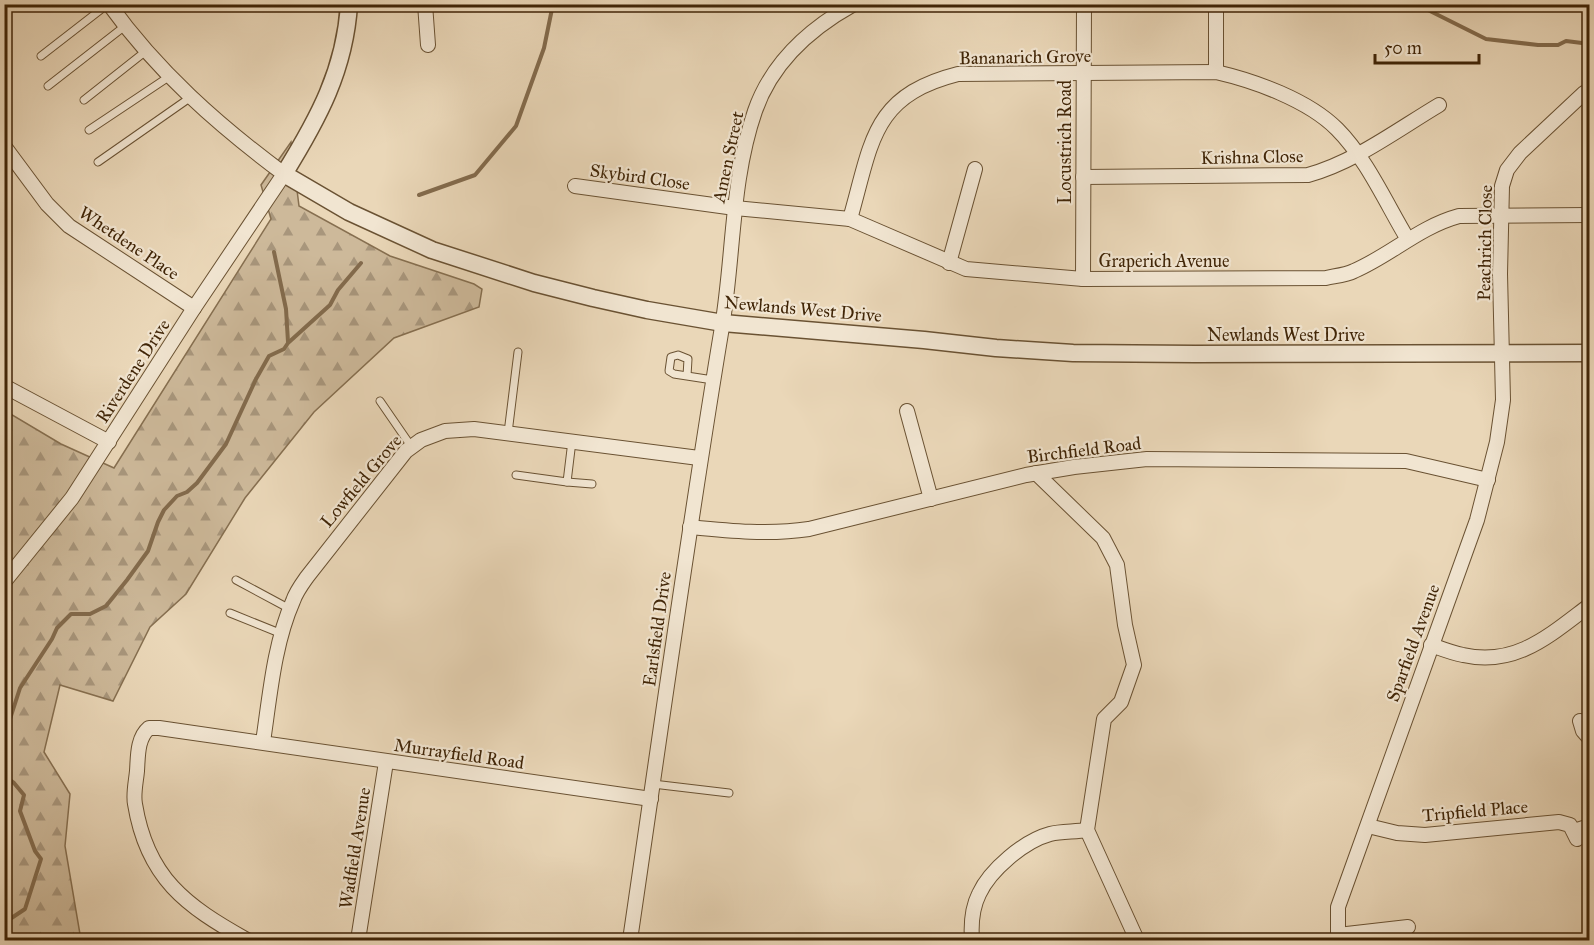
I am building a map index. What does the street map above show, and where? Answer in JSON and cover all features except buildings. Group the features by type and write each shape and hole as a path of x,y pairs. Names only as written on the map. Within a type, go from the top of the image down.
{"street":[{"name":"Newlands West Drive","path":"108,4 147,51 191,97 236,138 284,174 349,212 432,250 534,283 593,298 647,310 723,322 996,348 1073,353 1590,353"},
{"path":"284,174 315,124 333,80 343,48 349,4"},
{"path":"425,4 428,45"},
{"name":"Amen Street","path":"723,322 735,208 744,151 755,110 767,82 782,61 806,36 830,17 854,4"},
{"name":"Locustrich Road","path":"1083,279 1084,4"},
{"path":"1216,4 1216,72"},
{"name":"Bananarich Grove","path":"850,219 873,139 885,116 898,101 934,80 958,74 1216,72 1251,80 1314,112 1336,129 1357,154 1407,238"},
{"name":"Peachrich Close","path":"1503,353 1502,186 1507,170 1520,153 1584,93"},
{"name":"Krishna Close","path":"1083,177 1308,175 1327,170 1357,154 1439,105"},
{"name":"Whetdene Place","path":"4,146 47,204 69,226 194,308"},
{"path":"949,263 975,169"},
{"name":"Riverdene Drive","path":"4,582 72,498 194,308 284,174"},
{"name":"Skybird Close","path":"575,186 735,208"},
{"name":"Graperich Avenue","path":"735,208 850,219 966,269 1083,279 1326,278 1352,272 1386,254 1407,238 1459,216 1590,215"},
{"name":"Earlsfield Drive","path":"630,940 699,458 723,322"},
{"name":"Sparfield Avenue","path":"1338,938 1338,907 1477,520 1497,442 1503,400 1503,353"},
{"path":"4,386 108,442"},
{"path":"907,411 931,499"},
{"name":"Lowfield Grove","path":"263,742 273,677 290,609 307,577 411,446 445,431 474,429 699,458"},
{"name":"Birchfield Road","path":"690,527 780,533 809,529 1036,473 1148,459 1406,461 1488,480"},
{"path":"1036,473 1103,538 1117,565 1125,625 1134,665 1121,702 1104,719 1087,830 1137,940"},
{"path":"1431,645 1463,656 1487,658 1507,656 1524,651 1590,605"},
{"path":"1580,721 1590,739"},
{"name":"Murrayfield Road","path":"247,940 215,922 176,892 149,854 135,802 140,745 142,736 149,728 263,742 651,800"},
{"name":"Wadfield Avenue","path":"358,940 386,762"},
{"name":"Tripfield Place","path":"1368,826 1397,833 1425,835 1559,822 1570,825 1576,835 1590,826"},
{"path":"972,940 973,915 979,894 1004,863 1020,848 1049,834 1087,830"},
{"path":"1338,938 1408,927"}],"lane":[{"path":"4,9 11,4"},
{"path":"41,56 108,4"},
{"path":"48,87 125,26"},
{"path":"84,100 147,51"},
{"path":"89,130 170,76"},
{"path":"98,162 191,97"},
{"path":"508,433 518,352"},
{"path":"687,376 713,380"},
{"path":"380,401 411,446"},
{"path":"567,482 572,441"},
{"path":"516,475 592,484"},
{"path":"236,580 290,609"},
{"path":"230,613 282,634"},
{"path":"653,784 729,793"}],"green space":[{"path":"291,142 299,206 390,256 474,284 482,289 479,307 394,338 314,412 245,498 186,594 150,627 113,701 60,685 44,752 70,794 65,846 81,940 5,940 4,410 61,444 114,468 271,219 261,185"}],"waterway":[{"path":"419,195 475,175 516,126 544,48 553,4"},
{"path":"1416,4 1486,39 1538,45 1558,45 1566,41 1590,44"},
{"path":"274,252 286,309 288,342"},
{"path":"4,766 10,719 20,688 57,628 71,614 90,614 106,606 148,551 164,510 177,496 187,492 197,483 226,444 269,356 284,349 330,305 338,290 361,263"},
{"path":"4,776 14,783 24,795 20,811 35,851 41,859 25,909 4,923"}]}
